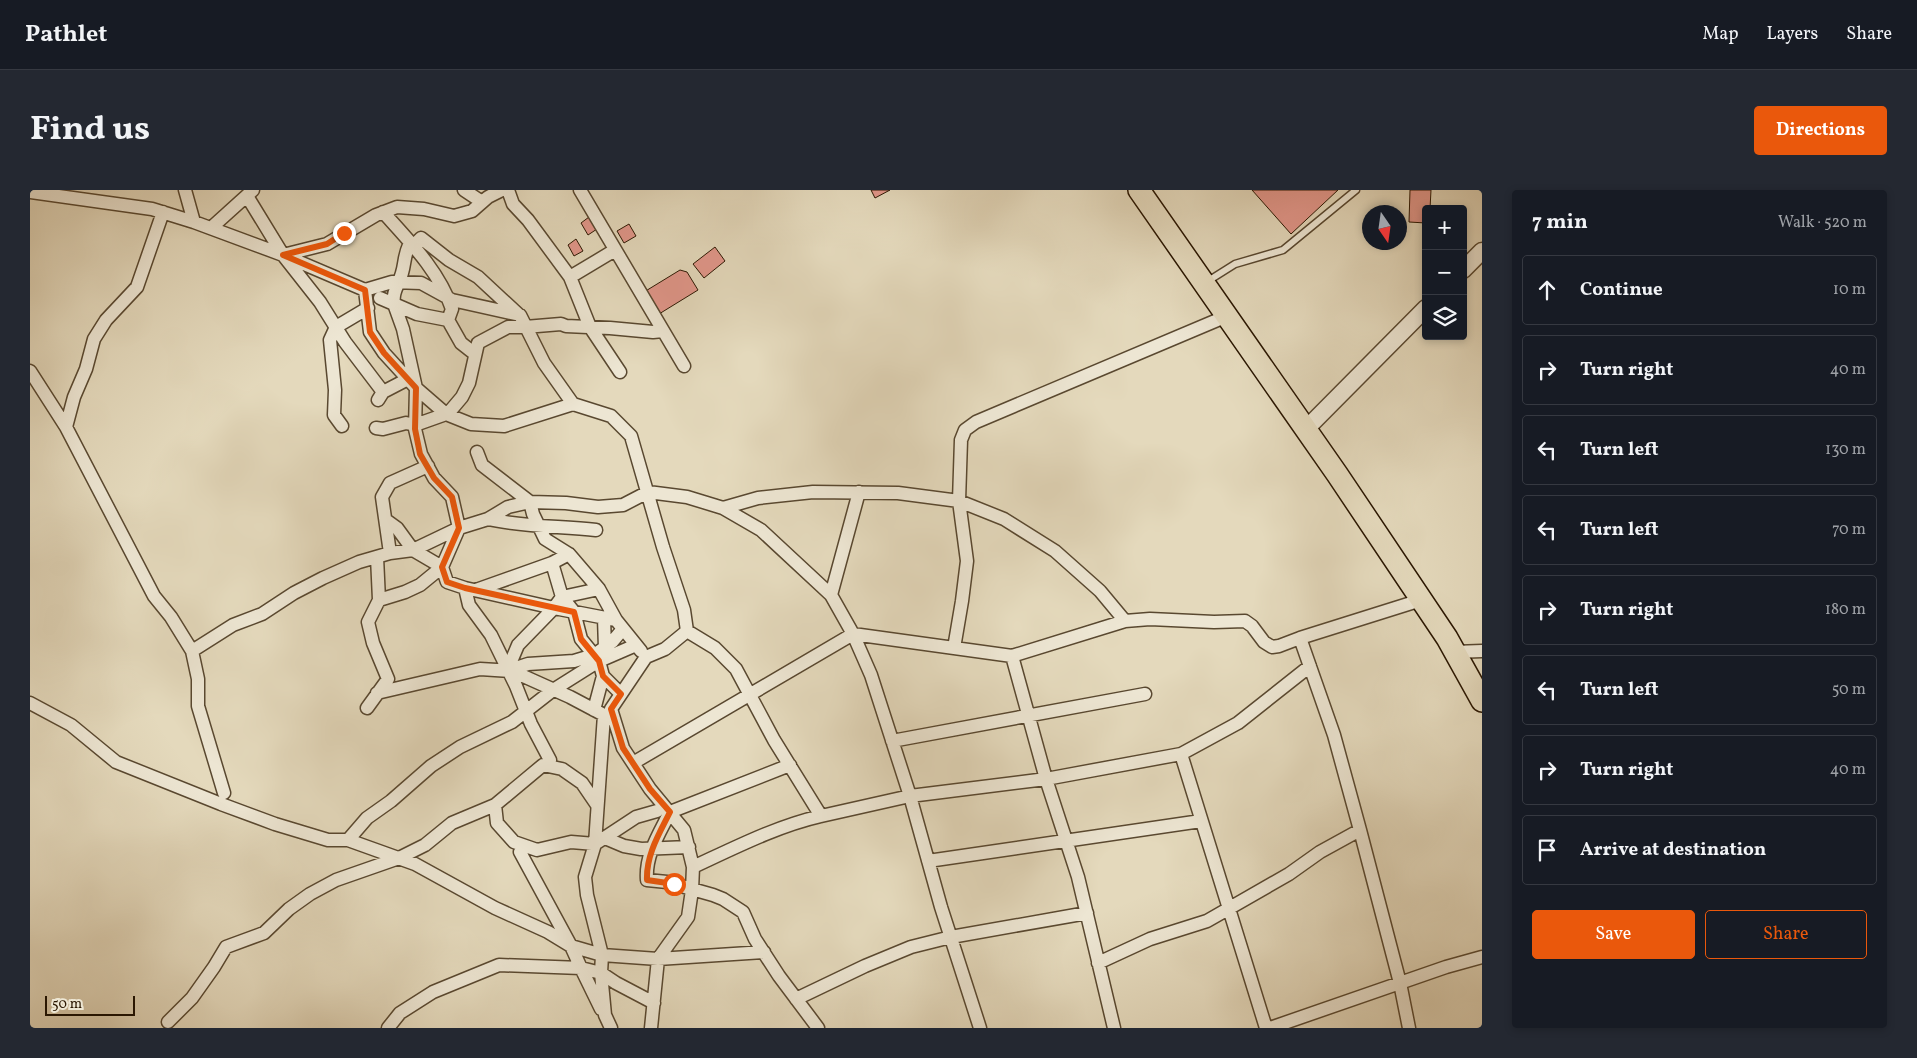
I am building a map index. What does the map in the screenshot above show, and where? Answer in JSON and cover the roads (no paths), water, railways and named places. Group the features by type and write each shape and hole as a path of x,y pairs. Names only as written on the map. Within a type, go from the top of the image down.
{"highway":[{"path":"1139,190 1306,430 1420,600 1454,652 1482,702"}],"street":[{"path":"185,190 194,222"},
{"path":"464,190 482,202"},
{"path":"283,255 327,244 383,212 396,207 424,209 454,216 472,210 502,190"},
{"path":"508,190 513,204 528,220 570,277 590,326 620,372"},
{"path":"580,190 684,366"},
{"path":"30,192 54,192 152,209 194,222 283,255 365,290 392,282 421,283 449,298 520,316"},
{"path":"211,228 250,193 283,255 320,302 380,396 412,384"},
{"path":"66,427 74,397 86,369 94,340 106,320 137,287 163,212"},
{"path":"383,212 425,258 449,298 452,309 448,320 461,343 475,354"},
{"path":"379,600 420,585 442,567 459,528 452,497 434,478 420,454 415,425 412,384 403,329 393,296 397,282 402,274 409,245 414,245 420,238 449,260 478,277 520,316 544,364 573,404"},
{"path":"570,277 615,250"},
{"path":"1467,266 1482,251"},
{"path":"365,290 370,332 384,353 412,384 446,414 471,424 504,426 573,404 611,416 631,436 663,547 684,610 687,631 714,648 736,669 821,816"},
{"path":"380,298 417,314 448,320"},
{"path":"342,426 334,415 335,390 330,340 336,327 368,308"},
{"path":"1306,430 1422,312"},
{"path":"954,648 967,561 959,501 961,440 965,430 976,422 1227,316"},
{"path":"376,428 383,429 406,423 415,425 446,414 462,396 469,383 478,343 508,327 525,328 560,324 653,332 663,330"},
{"path":"30,371 66,427 154,596 192,651 198,679 198,706 224,793"},
{"path":"478,452 482,466 530,502 533,514 545,539 569,554 599,590 614,622 646,657"},
{"path":"366,708 388,679 373,643 368,622 379,600 386,520 382,497 390,483 428,466"},
{"path":"192,651 233,625 262,614 316,582 359,562 413,550 459,528 488,519 508,506 530,502 566,503 598,507 623,505 648,492 687,497 723,508 761,530 831,595 852,634 871,676 892,740 980,1028"},
{"path":"723,508 758,498 813,492 898,493 959,501 1004,519 1055,551 1100,591 1125,621"},
{"path":"831,595 858,492"},
{"path":"488,519 539,526 596,530"},
{"path":"386,520 396,528 413,550 442,567 447,582 614,622"},
{"path":"470,589 552,563 569,554"},
{"path":"552,563 562,596 574,612 581,639 596,658 603,676 621,694"},
{"path":"470,589 469,605 491,635 527,710 534,730 550,760"},
{"path":"507,671 518,645 554,608 562,596 599,590"},
{"path":"633,763 852,634 1012,656 1125,621 1245,621 1252,626 1264,642 1272,647 1420,600"},
{"path":"348,840 368,818 392,802 431,766 460,746 512,722 596,658 605,648 614,622"},
{"path":"605,648 614,622"},
{"path":"651,1028 658,958 688,917 693,867 684,830 650,789 623,748 611,709 646,657 665,649 687,631"},
{"path":"1300,638 1334,735 1400,983 1408,1028"},
{"path":"507,671 528,664 596,658 636,644"},
{"path":"1454,652 1482,651"},
{"path":"1012,656 1046,779 1087,913 1114,1028"},
{"path":"693,867 740,845 807,819 910,796 1046,779 1181,754 1238,723 1310,666"},
{"path":"377,693 480,669 512,671 570,697 604,716 597,805 600,841 585,877 587,895 602,955 605,1015"},
{"path":"594,710 603,676"},
{"path":"892,740 1145,694"},
{"path":"30,703 71,725 116,762 275,824 328,840 348,840 415,864 495,908 548,932 571,946 602,955 658,958 764,952"},
{"path":"1181,754 1266,1028"},
{"path":"168,1022 192,998 226,948 264,933 289,909 336,880 399,858 425,844 452,823 495,805 543,765 562,769 582,783 597,805"},
{"path":"790,765 670,812 652,847 646,868 647,880 667,882 723,899 743,912 764,952 818,1028"},
{"path":"495,805 496,823 514,842 537,850 571,842 600,841 641,848 689,847"},
{"path":"600,841 636,817 657,810"},
{"path":"928,861 1201,821"},
{"path":"1098,963 1150,938 1207,921 1289,874 1320,852 1360,830"},
{"path":"520,852 571,946 611,1028"},
{"path":"796,999 865,966 911,947 951,937 1087,913"},
{"path":"1270,1028 1482,957"},
{"path":"388,1028 400,1013 433,992 499,965 581,968 602,973 616,983 654,1003"}],"lane":[{"path":"1205,283 1235,264 1283,250 1356,190"}]}
